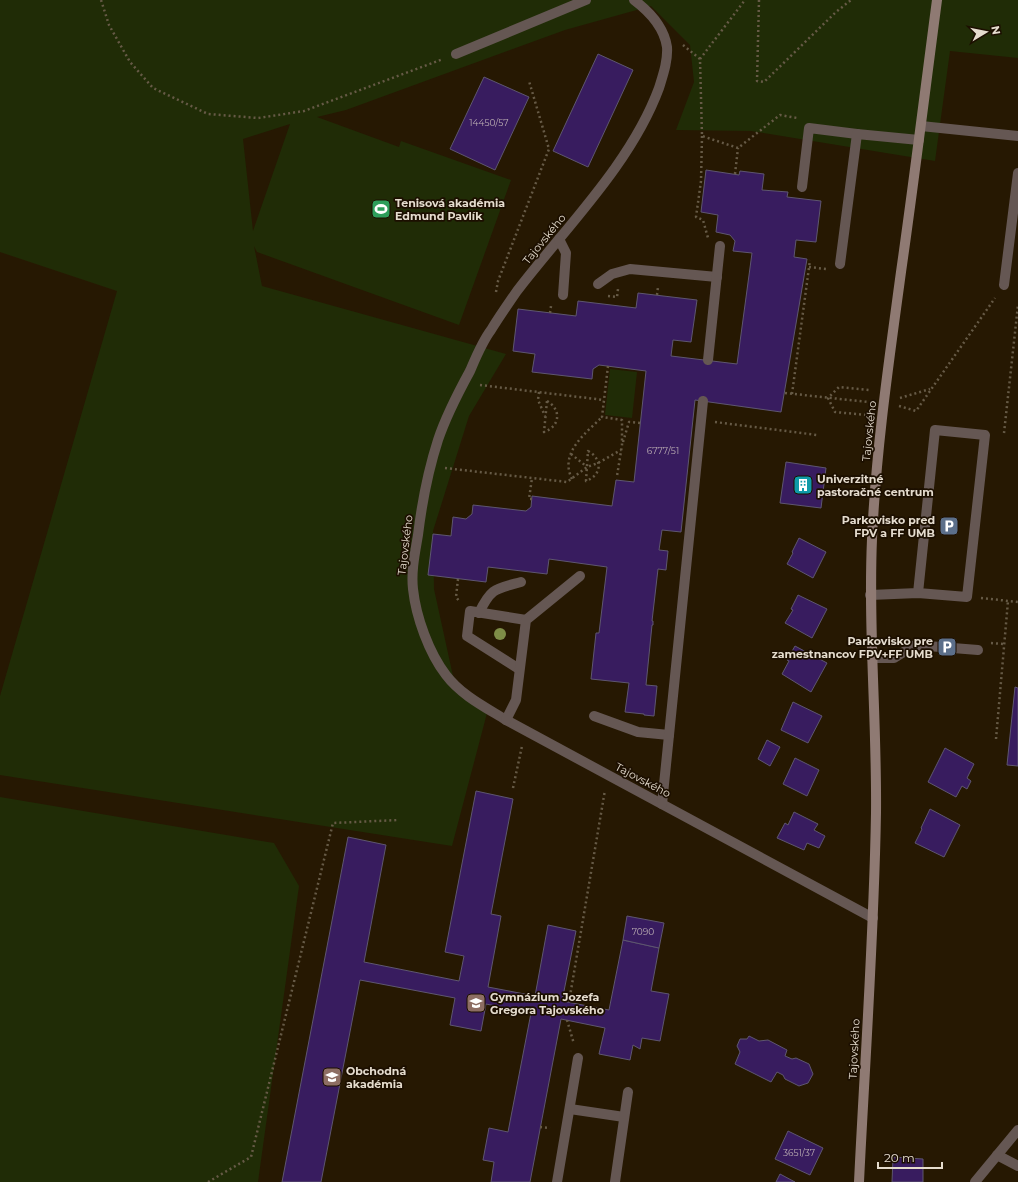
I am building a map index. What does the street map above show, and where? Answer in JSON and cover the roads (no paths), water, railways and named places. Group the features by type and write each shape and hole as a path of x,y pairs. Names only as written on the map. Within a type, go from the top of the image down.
{"main road":[{"name":"Tajovského","path":"859,1182 873,918 876,810 870,595 875,484 883,404 937,0"}],"street":[{"path":"456,54 586,0"},
{"name":"Tajovského","path":"635,0 647,10 657,22 664,34 667,49 667,61 654,101 640,129 621,159 516,292 489,332 454,402 438,439 430,466 422,503 412,570 413,589 417,611 431,651 446,675 463,693 506,720 873,918"},
{"path":"921,126 1018,136"},
{"path":"802,187 809,128 919,140"},
{"path":"840,264 857,134"},
{"path":"1004,285 1018,173"},
{"path":"559,239 566,253 563,295"},
{"path":"708,360 720,246"},
{"path":"598,284 612,274 630,270 717,277"},
{"path":"662,804 703,401"},
{"path":"870,595 918,593 967,596 985,435 936,430 918,593"},
{"path":"506,720 516,700 526,620 580,576"},
{"path":"479,613 486,599 496,589 521,582"},
{"path":"519,669 467,636 470,612 526,620"},
{"path":"872,658 894,658 915,645 978,650"},
{"path":"594,716 638,732 669,735"},
{"path":"557,1182 578,1058"},
{"path":"615,1182 628,1092"},
{"path":"570,1109 624,1117"},
{"path":"975,1182 1018,1130"},
{"path":"997,1155 1018,1166"}],"place":[{"name":"Tenisová akadémia Edmund Pavlík","path":"381,209"},
{"name":"Univerzitné pastoračné centrum","path":"803,485"},
{"name":"Parkovisko pred FPV a FF UMB","path":"949,526"},
{"name":"Parkovisko pre zamestnancov FPV+FF UMB","path":"947,647"},
{"name":"Gymnázium Jozefa Gregora Tajovského","path":"476,1003"},
{"name":"Obchodná akadémia","path":"332,1077"}]}
